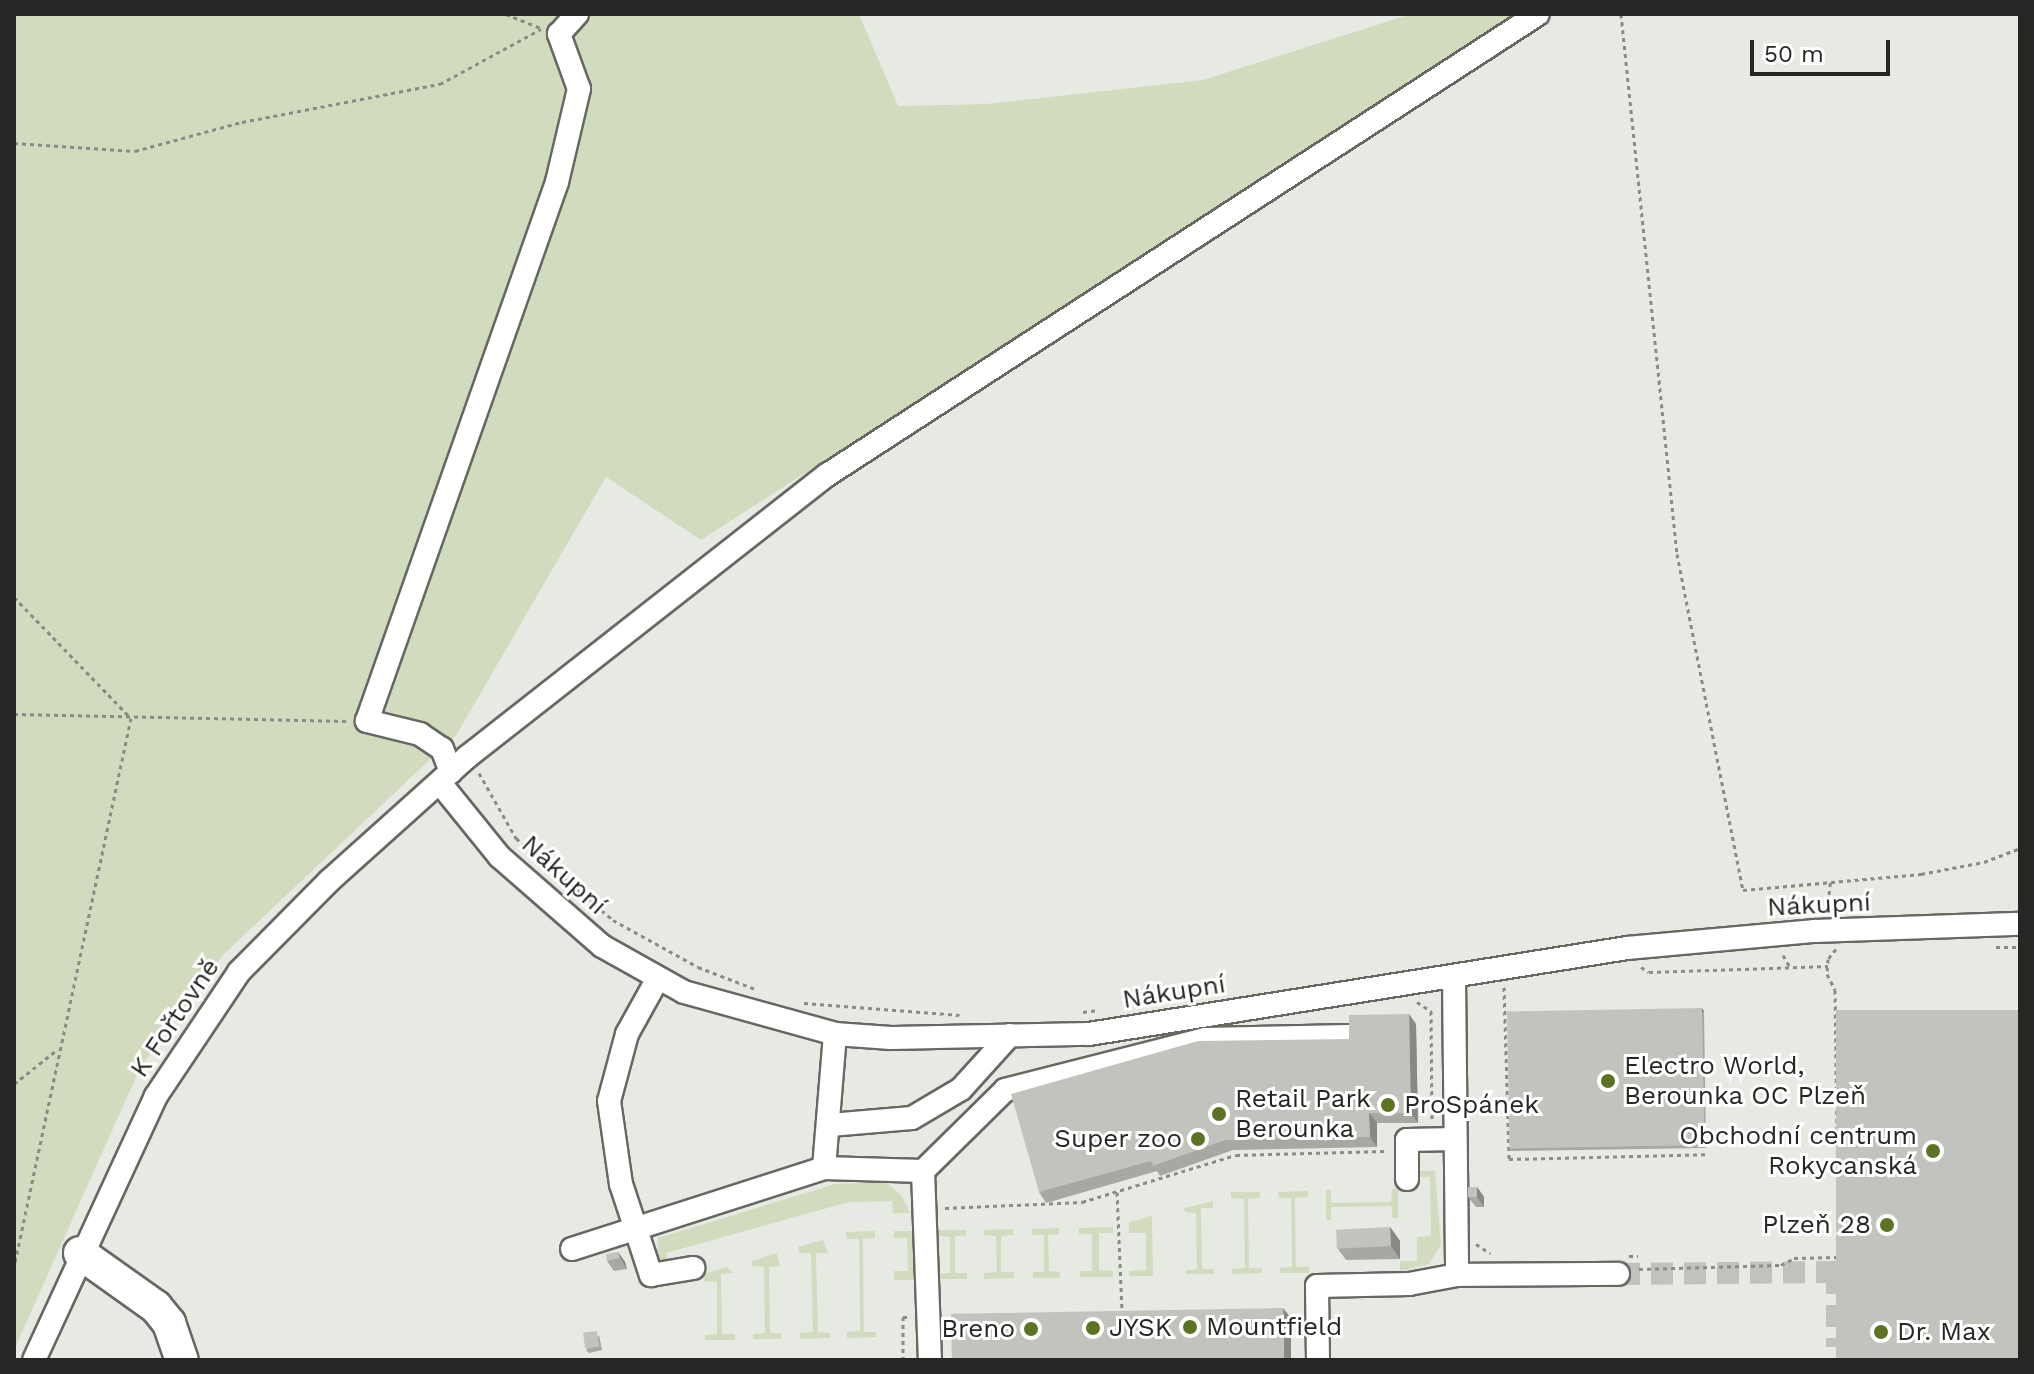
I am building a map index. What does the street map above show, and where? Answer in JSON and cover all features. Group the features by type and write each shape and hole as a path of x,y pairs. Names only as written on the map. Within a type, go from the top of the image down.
{"highway":[{"path":"80,1253 156,1307 169,1323 182,1360"}],"street":[{"path":"367,721 557,182 579,89 550,31 577,14"},
{"name":"K Fořtovně","path":"34,1360 80,1253 156,1096 239,972 329,881 453,771 827,475 1538,14"},
{"name":"Nákupní","path":"367,721 420,734 442,749 500,857 602,946 658,978 698,996 835,1034 891,1038 1089,1034 1627,948 1815,931 2009,925"},
{"path":"1454,977 1457,1275"},
{"path":"658,978 627,1034 609,1101 621,1184 651,1275 693,1268"},
{"path":"824,1168 830,1125 835,1034"},
{"path":"830,1125 912,1118 961,1089 1010,1035"},
{"path":"572,1249 824,1168 923,1171 1005,1090 1205,1039 1349,1036"},
{"path":"1407,1179 1407,1140 1455,1139"},
{"path":"923,1171 930,1360"},
{"path":"1318,1360 1317,1286 1409,1284 1457,1275 1627,1266"}],"path":[{"path":"506,14 550,31"},
{"path":"1621,14 1677,554 1743,890 1831,879 1921,874 1984,862 2020,848"},
{"path":"14,143 135,151 242,122 440,84 550,31"},
{"path":"14,597 131,718"},
{"path":"14,714 367,721"},
{"path":"14,1267 131,718"},
{"path":"453,771 516,838 613,920 698,967 756,989"},
{"path":"1826,914 1831,879"},
{"path":"1841,943 1828,966 1835,990 1839,1280 1847,1280"},
{"path":"1991,947 2020,947"},
{"path":"1776,948 1791,969"},
{"path":"1639,961 1649,972 1828,966"},
{"path":"1493,986 1504,983 1509,1159 1707,1154"},
{"path":"800,1002 965,1015"},
{"path":"1070,1014 1112,1008"},
{"path":"14,1084 60,1048"},
{"path":"1626,1150 1627,1156"},
{"path":"926,1208 1044,1207 1117,1192 1236,1155 1390,1151"},
{"path":"1117,1192 1122,1314 1137,1314"},
{"path":"1472,1231 1476,1245 1496,1255"},
{"path":"1627,1266 1638,1256"},
{"path":"1627,1266 1781,1265 1794,1258 1839,1257"},
{"path":"903,1360 903,1317 928,1317"}],"green space":[{"path":"14,14 859,14 898,106 986,104 1203,80 1411,14 1509,14 1509,20 701,540 606,477 457,734 223,955 141,1066 14,1350"},
{"path":"1416,1171 1435,1171 1441,1245 1429,1264 1400,1271 1400,1261 1417,1261 1417,1237 1431,1236 1430,1177 1415,1177"},
{"path":"886,1182 902,1196 910,1213 893,1213 892,1201 849,1202 666,1253 669,1266 660,1267 652,1251 658,1249 658,1238 835,1184"},
{"path":"1392,1189 1398,1189 1398,1218 1392,1218 1392,1206 1331,1207 1331,1220 1326,1220 1326,1190 1331,1190 1331,1203 1391,1202"},
{"path":"1308,1191 1308,1197 1295,1198 1296,1267 1309,1267 1309,1273 1280,1273 1280,1268 1292,1267 1291,1198 1279,1198 1278,1192"},
{"path":"1231,1192 1260,1192 1260,1198 1248,1199 1249,1268 1262,1268 1262,1273 1232,1274 1232,1269 1245,1268 1244,1199 1231,1198"},
{"path":"1213,1201 1213,1208 1201,1208 1202,1269 1214,1269 1214,1274 1186,1274 1186,1270 1197,1269 1196,1213 1185,1212 1184,1208"},
{"path":"1152,1216 1153,1276 1130,1276 1129,1271 1146,1270 1146,1233 1129,1233 1129,1222"},
{"path":"1113,1227 1113,1233 1099,1233 1099,1270 1113,1271 1113,1277 1080,1277 1080,1271 1092,1271 1092,1234 1079,1234 1079,1228"},
{"path":"1059,1228 1059,1234 1048,1235 1049,1271 1060,1272 1060,1278 1033,1278 1033,1272 1044,1272 1044,1235 1032,1235 1032,1229"},
{"path":"1013,1229 1013,1235 1001,1236 1001,1272 1014,1272 1014,1278 984,1279 984,1273 997,1272 996,1236 984,1235 984,1230"},
{"path":"937,1230 966,1230 966,1236 955,1236 955,1273 967,1273 967,1279 938,1279 937,1274 950,1273 950,1237 937,1236"},
{"path":"875,1231 875,1238 863,1239 864,1332 876,1332 877,1337 847,1338 847,1332 860,1331 859,1239 847,1239 846,1232"},
{"path":"894,1231 919,1231 919,1280 894,1280 894,1271 908,1271 907,1238 894,1238"},
{"path":"823,1240 828,1253 816,1253 818,1332 830,1333 830,1338 800,1339 800,1333 813,1332 811,1253 799,1253 798,1247"},
{"path":"777,1253 780,1266 769,1267 770,1333 781,1333 781,1339 753,1339 753,1334 765,1333 764,1267 752,1266 752,1261"},
{"path":"727,1267 734,1273 721,1274 722,1334 735,1334 735,1340 705,1340 705,1335 717,1334 717,1282 704,1281 704,1274"}],"building":[{"name":"Electro World, Berounka OC Plzeň","path":"1702,1008 1704,1145 1509,1148 1507,1011"},
{"name":"Obchodní centrum Rokycanská","path":"1836,1010 2020,1010 2020,1360 1836,1360"},
{"name":"Retail Park Berounka","path":"1409,1014 1411,1113 1369,1113 1370,1137 1225,1140 1153,1166 1151,1161 1039,1192 1011,1094 1198,1041 1349,1039 1349,1015"},
{"path":"1468,1187 1477,1187 1477,1197 1468,1197"},
{"path":"1390,1227 1391,1246 1337,1249 1336,1230"},
{"path":"618,1252 620,1258 607,1261 606,1254"},
{"path":"1283,1308 1284,1360 952,1360 951,1314"},
{"path":"597,1331 599,1347 585,1349 583,1333"}],"tunnel":[{"path":"1618,1274 1837,1272 1837,1347 1870,1346"}],"place":[{"name":"Electro World, Berounka OC Plzeň","path":"1608,1081"},
{"name":"ProSpánek","path":"1388,1105"},
{"name":"Retail Park Berounka","path":"1219,1114"},
{"name":"Super zoo","path":"1198,1139"},
{"name":"Obchodní centrum Rokycanská","path":"1933,1151"},
{"name":"Plzeň 28","path":"1887,1225"},
{"name":"Mountfield","path":"1190,1327"},
{"name":"JYSK","path":"1093,1328"},
{"name":"Breno","path":"1031,1329"},
{"name":"Dr. Max","path":"1881,1332"}]}
